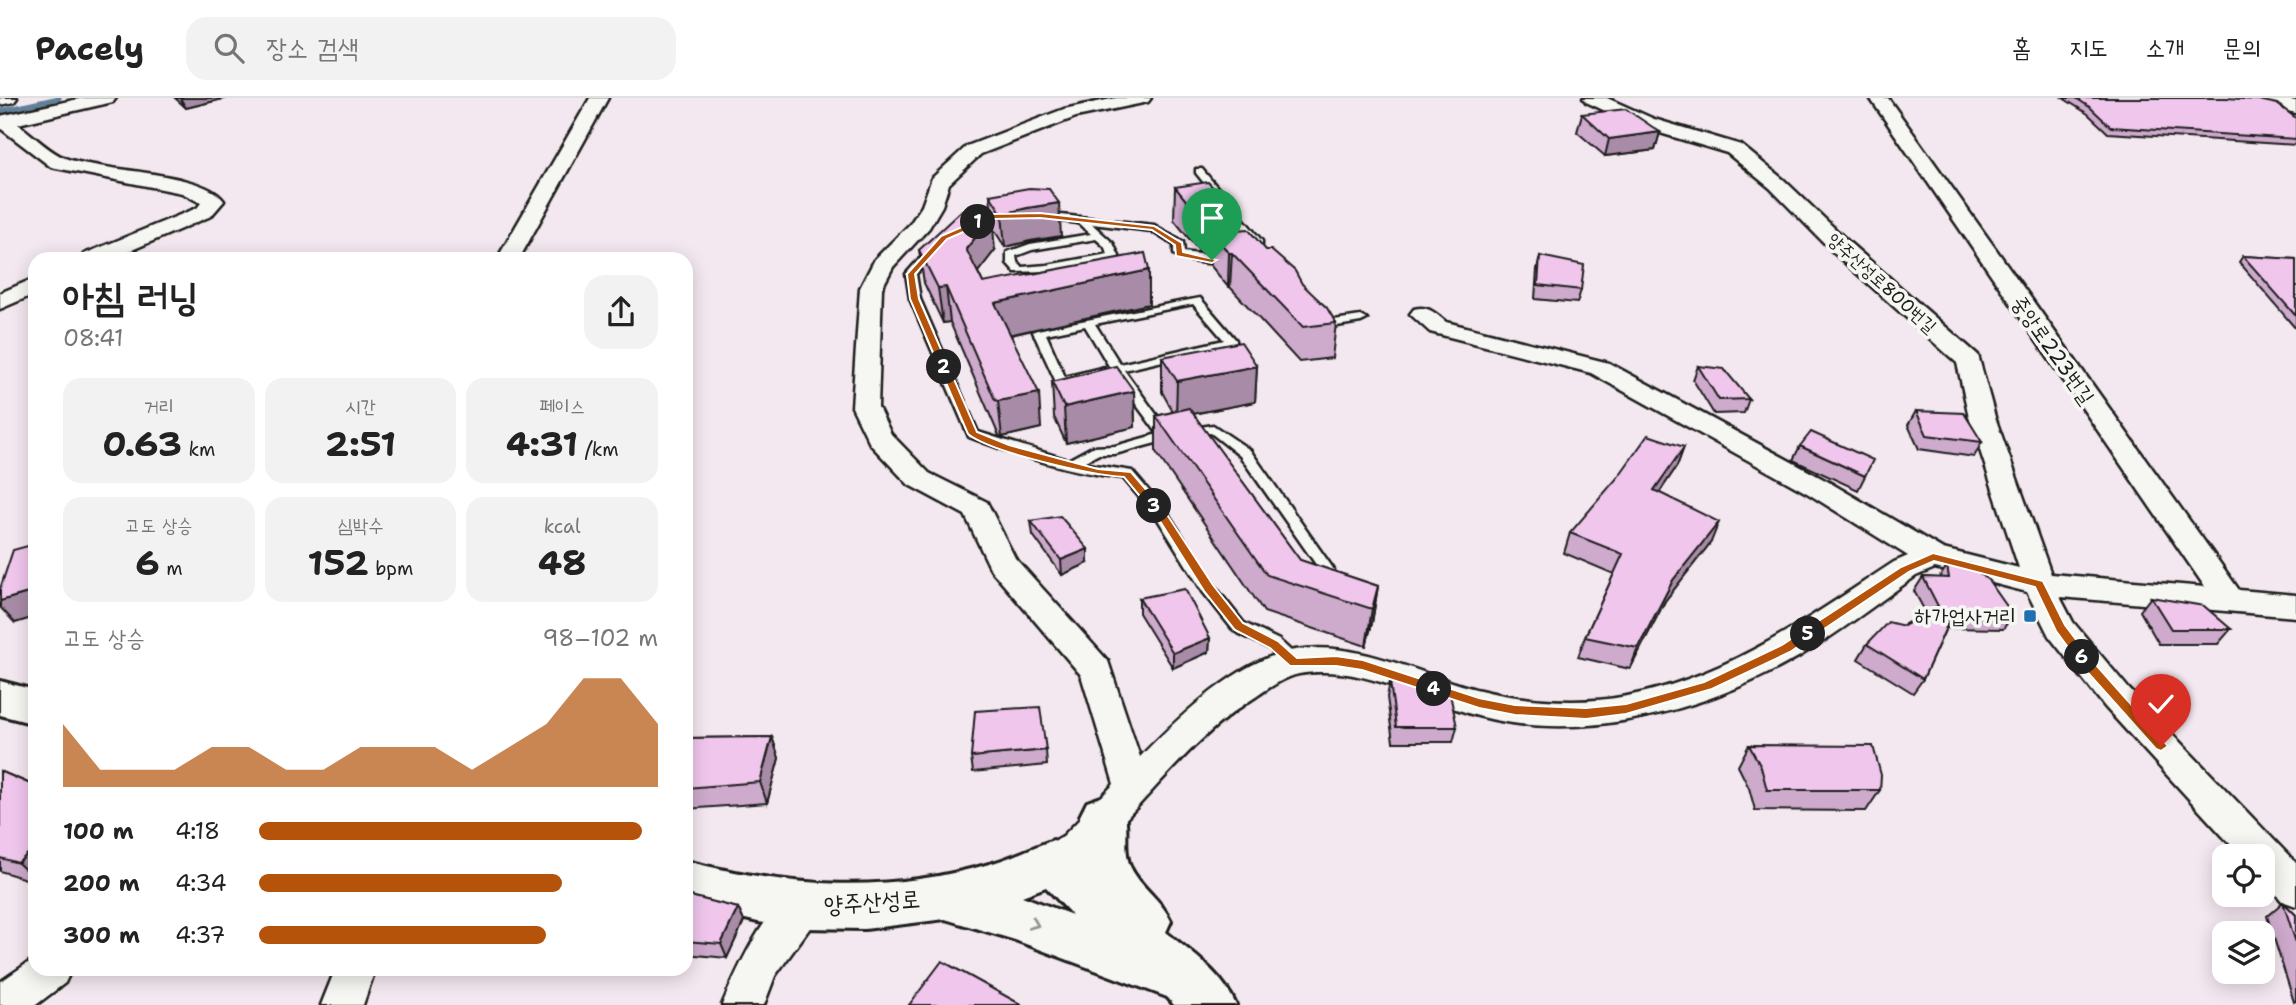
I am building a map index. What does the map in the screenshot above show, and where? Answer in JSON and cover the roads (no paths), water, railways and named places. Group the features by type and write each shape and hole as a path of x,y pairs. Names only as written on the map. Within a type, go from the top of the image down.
{"street":[{"path":"0,100 8,98"},
{"path":"1,121 50,104 107,98"},
{"path":"512,252 599,98"},
{"path":"1142,98 1071,113 974,150 939,182 932,206 918,228 883,264 871,288 865,407 879,438 919,479 977,509 1002,563 1096,670 1118,801 1101,851 1113,886 1159,936 1199,994"},
{"name":"양주산성로800번길","path":"1591,98 1647,123 1734,149 1777,184 1844,250 1969,360 1982,417 2039,584 2060,628 2085,661 2296,889"},
{"name":"중앙로223번길","path":"1879,98 2230,600"},
{"path":"2256,98 2296,107"},
{"path":"1,121 58,163 188,188 214,201 204,212 109,252"},
{"path":"0,302 28,288"},
{"path":"1422,314 1438,327 1600,368 1817,487 1933,557 2039,584 2296,606"},
{"path":"1294,662 1336,661 1363,665 1479,703 1515,710 1586,713 1626,709 1708,685 1786,649 1905,569 1933,557"},
{"name":"양주산성로","path":"693,885 752,900 803,906 891,904 945,897 1023,876 1076,847 1185,733 1230,696 1266,674 1294,662"},
{"path":"0,698 28,705"},
{"path":"1053,861 1097,907 1199,994"},
{"path":"945,897 1019,918 1199,994"},
{"path":"743,1005 759,965 803,906"},
{"path":"2,1005 43,976"},
{"path":"342,1005 353,976"}],"lane":[{"path":"1199,171 1260,246 1270,253"},
{"path":"1028,216 1154,228 1179,244 1179,254 1212,260 1240,258"},
{"path":"1081,220 1110,245 1114,256 1047,268 1019,270 1012,263 1011,254 1030,247 1097,236"},
{"path":"944,237 911,274 915,299 973,434 1005,447 1072,463 1097,472 1127,474"},
{"path":"1196,300 1232,342 1116,368 1061,381 1039,332 1196,300"},
{"path":"1314,304 1331,324 1361,319"},
{"path":"1088,322 1116,368 1166,436"},
{"path":"1072,463 1097,450 1127,447 1166,436 1213,429 1245,453 1327,570"},
{"path":"1127,447 1127,474 1162,515 1208,588 1239,626 1274,644 1294,662"}],"waterway":[{"path":"0,111 59,98"},
{"path":"2289,98 2296,100"}],"place":[{"name":"하가업사거리","path":"2030,616"}]}
